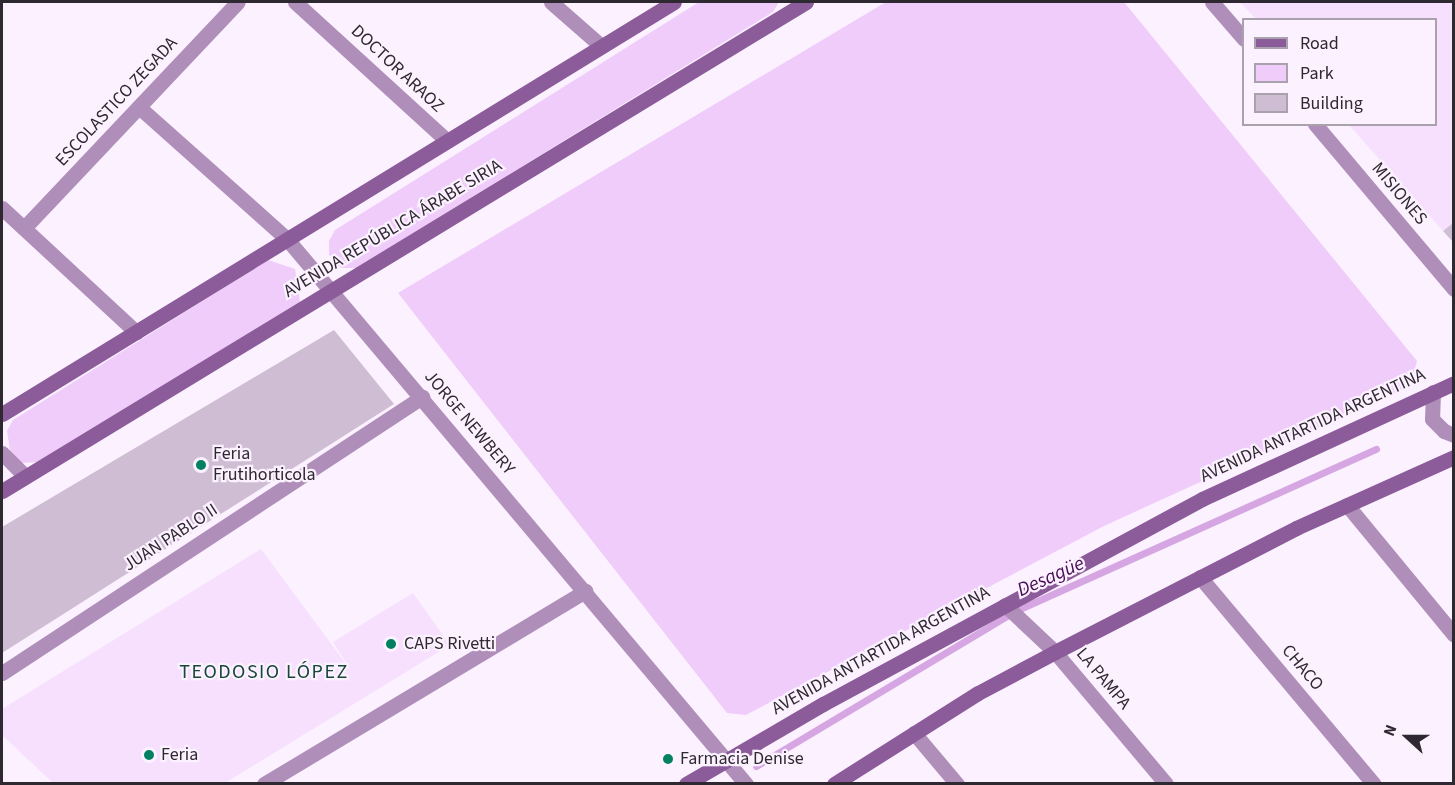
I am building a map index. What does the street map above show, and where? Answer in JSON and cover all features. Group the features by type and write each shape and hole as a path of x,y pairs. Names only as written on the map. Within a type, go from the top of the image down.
{"main road":[{"path":"2,414 674,2"},
{"name":"AVENIDA REPÚBLICA ÁRABE SIRIA","path":"2,491 806,2"},
{"name":"AVENIDA ANTARTIDA ARGENTINA","path":"686,783 823,704 1202,499 1454,383"},
{"path":"834,783 978,693 1055,652 1347,505 1454,458"}],"street":[{"name":"ESCOLASTICO ZEGADA","path":"24,228 140,108 237,2"},
{"name":"DOCTOR ARAOZ","path":"295,2 447,141"},
{"path":"551,2 601,46"},
{"path":"1212,2 1242,37"},
{"name":"JORGE NEWBERY","path":"140,108 287,239 746,783"},
{"name":"MISIONES","path":"1317,126 1454,289"},
{"path":"2,208 136,332"},
{"path":"1433,392 1432,419 1444,431 1454,435"},
{"name":"JUAN PABLO II","path":"2,672 422,397"},
{"path":"2,453 25,476"},
{"path":"1347,505 1454,635"},
{"name":"CHACO","path":"1200,577 1374,783"},
{"path":"264,783 585,591"},
{"name":"LA PAMPA","path":"1005,605 1055,652 1166,783"},
{"path":"914,733 957,783"}],"shaded area":[{"path":"1240,2 1453,2 1453,222 1443,231 1350,126 1437,126 1437,18 1255,18"},
{"path":"261,549 352,672 333,642 413,593 450,645 225,783 53,783 2,735 2,709"}],"green space":[{"path":"699,2 779,2 773,12 357,268 341,268 329,255 329,241 335,230"},
{"path":"886,2 1124,2 1417,361 1410,386 1104,526 746,715 727,713 398,293"},
{"path":"268,260 295,269 300,302 38,462 21,463 10,450 7,431 13,420"}],"building":[{"path":"1454,222 1454,243 1443,231"},
{"name":"Feria Frutihorticola","path":"334,330 394,404 2,653 2,527"}],"waterway":[{"name":"Desagüe","path":"756,766 1013,612 1376,449"}],"place":[{"name":"Feria Frutihorticola","path":"201,465"},
{"name":"CAPS Rivetti","path":"391,644"},
{"name":"Feria","path":"149,755"},
{"name":"Farmacia Denise","path":"668,759"}],"district":[{"name":"TEODOSIO LÓPEZ","path":"264,672"}]}
